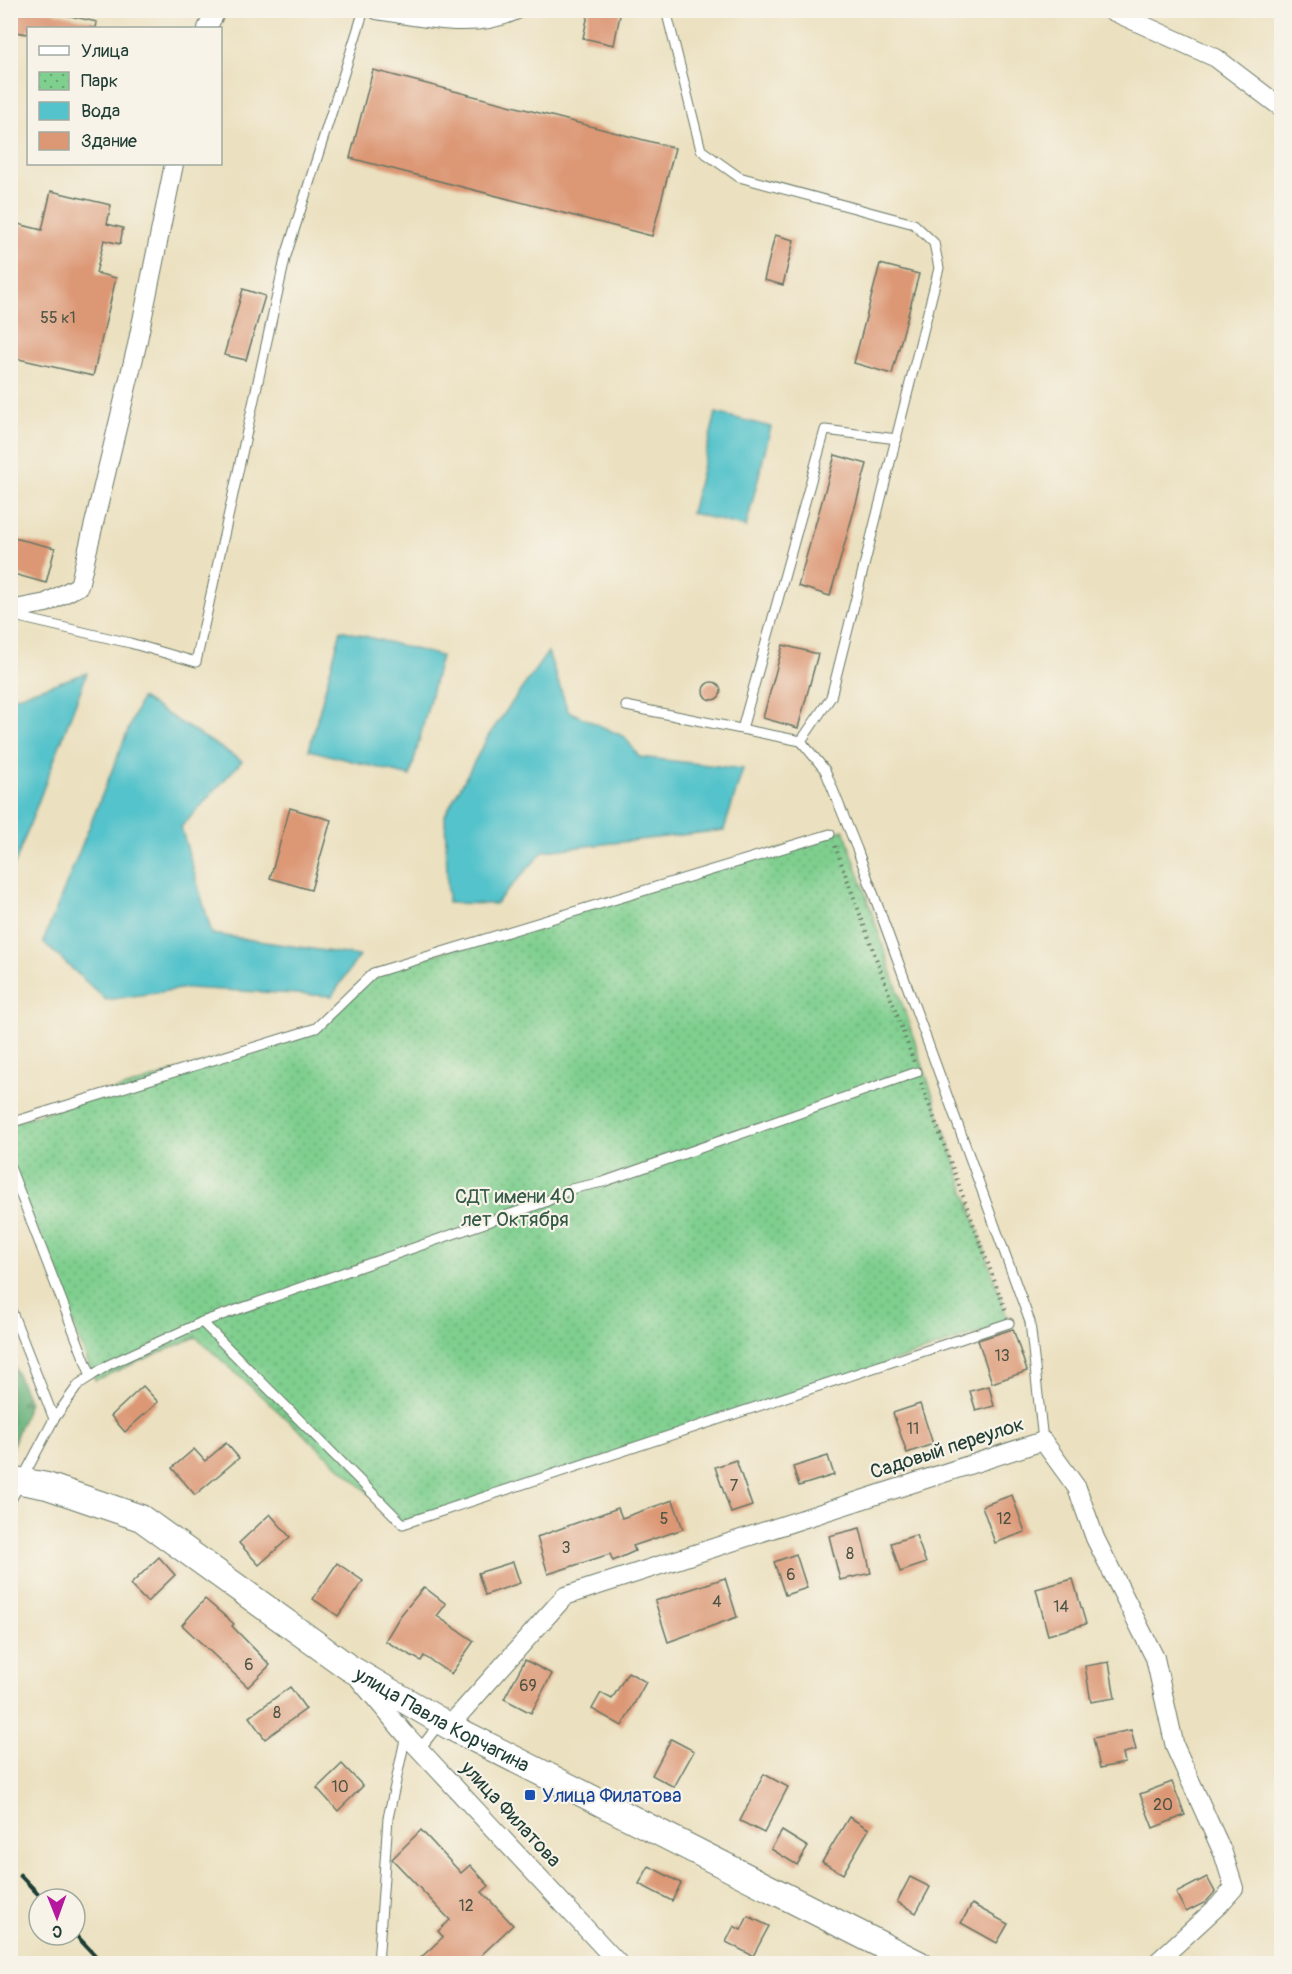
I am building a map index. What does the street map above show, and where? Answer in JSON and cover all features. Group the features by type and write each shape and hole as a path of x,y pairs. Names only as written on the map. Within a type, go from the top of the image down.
{"main road":[{"name":"улица Павла Корчагина","path":"14,1487 47,1486 141,1518 348,1666 445,1723 919,1964"}],"street":[{"path":"208,27 217,10"},
{"path":"377,10 464,22 497,20 517,10"},
{"path":"1110,10 1216,58 1281,108"},
{"path":"10,610 46,603 79,586 137,345 174,165"},
{"name":"Садовый переулок","path":"445,1723 565,1596 1043,1441 1077,1488 1095,1539 1155,1658 1175,1748 1223,1853 1234,1888 1220,1905 1155,1964"},
{"name":"улица Филатова","path":"348,1666 406,1735 619,1964"}],"lane":[{"path":"10,615 130,643 195,662 285,259 364,10"},
{"path":"666,10 701,150 739,177 914,224 934,243 939,268 831,697 801,741"},
{"path":"742,729 825,430 897,439"},
{"path":"626,706 801,741 825,770 853,839 1030,1322 1043,1441"},
{"path":"10,1124 316,1028 373,974 830,834"},
{"path":"14,1487 54,1419 79,1384 108,1365 202,1322 545,1202 571,1189 603,1182 917,1072"},
{"path":"10,1167 91,1376"},
{"path":"10,1307 54,1419"},
{"path":"202,1322 402,1524 1009,1323"},
{"path":"419,1749 445,1723"},
{"path":"378,1964 388,1818 406,1735"}],"green space":[{"name":"СДТ имени 40 лет Октября","path":"844,830 1009,1323 403,1524 196,1337 95,1380 11,1166 11,1123 316,1028 373,973"},
{"path":"10,1360 29,1402 11,1450"}],"water":[{"path":"716,413 771,427 746,527 691,513"},
{"path":"341,630 441,656 410,776 309,750"},
{"path":"548,652 568,711 625,737 639,757 743,769 724,830 544,851 495,904 448,903 445,815 489,735"},
{"path":"87,673 11,874 11,698"},
{"path":"141,698 242,761 181,827 212,934 359,956 332,996 187,988 106,1000 43,942"}],"building":[{"path":"10,10 44,10 97,22 96,27 27,27 27,34 10,31"},
{"path":"589,10 621,10 614,45 583,38"},
{"path":"373,70 675,148 652,236 350,158"},
{"path":"51,191 111,205 107,224 123,228 120,244 104,240 96,273 116,278 93,376 10,357 10,222 42,230"},
{"path":"775,235 794,240 783,285 764,280"},
{"path":"880,264 919,274 892,374 854,363"},
{"path":"243,289 265,296 246,360 224,355"},
{"path":"835,455 867,464 830,596 798,586"},
{"path":"10,537 55,548 46,583 10,573"},
{"path":"783,645 818,654 798,728 763,718"},
{"path":"712,682 718,685 721,691 718,697 712,700 706,697 703,691 706,685"},
{"path":"290,808 331,820 311,890 270,878"},
{"path":"1013,1329 1027,1371 992,1383 978,1340"},
{"path":"143,1386 158,1402 125,1432 111,1416"},
{"path":"989,1386 994,1406 976,1411 970,1391"},
{"path":"920,1404 933,1444 907,1453 893,1413"},
{"path":"226,1443 239,1458 195,1495 172,1468 194,1449 205,1461"},
{"path":"828,1456 834,1475 799,1486 793,1467"},
{"path":"736,1460 752,1506 731,1513 715,1467"},
{"path":"1012,1495 1025,1532 995,1543 982,1506"},
{"path":"673,1500 683,1529 633,1546 635,1551 613,1561 610,1554 548,1574 537,1537 618,1508 622,1518"},
{"path":"270,1514 290,1537 259,1565 239,1543"},
{"path":"860,1528 871,1573 840,1580 829,1536"},
{"path":"916,1535 926,1563 900,1572 891,1543"},
{"path":"796,1554 807,1588 785,1595 774,1562"},
{"path":"159,1557 175,1575 147,1602 130,1585"},
{"path":"513,1562 520,1583 485,1595 478,1573"},
{"path":"337,1563 363,1581 338,1616 313,1599"},
{"path":"725,1578 737,1617 668,1642 655,1601"},
{"path":"1073,1579 1086,1624 1048,1635 1036,1589"},
{"path":"424,1587 446,1604 437,1616 474,1641 451,1674 424,1656 421,1661 385,1641 400,1616"},
{"path":"205,1599 234,1624 232,1626 270,1665 248,1687 182,1625"},
{"path":"525,1660 552,1674 531,1713 504,1699"},
{"path":"1109,1662 1115,1698 1091,1702 1085,1666"},
{"path":"628,1672 646,1682 622,1726 592,1709 601,1693 612,1699"},
{"path":"290,1687 306,1709 265,1739 249,1717"},
{"path":"1131,1730 1136,1750 1123,1753 1125,1763 1100,1768 1093,1738"},
{"path":"671,1739 694,1751 674,1787 652,1775"},
{"path":"342,1764 363,1786 338,1811 317,1788"},
{"path":"764,1774 788,1787 764,1833 740,1821"},
{"path":"1172,1782 1185,1815 1153,1828 1140,1794"},
{"path":"849,1817 869,1829 843,1874 822,1862"},
{"path":"421,1830 461,1873 470,1865 489,1886 482,1892 513,1925 472,1964 414,1964 443,1937 438,1931 450,1920 392,1859"},
{"path":"782,1831 808,1847 797,1865 771,1849"},
{"path":"649,1866 681,1883 672,1901 639,1884"},
{"path":"910,1877 930,1887 916,1913 897,1902"},
{"path":"1207,1877 1215,1892 1206,1902 1186,1912 1176,1893"},
{"path":"972,1904 1008,1924 997,1943 961,1923"},
{"path":"748,1916 769,1926 753,1956 726,1942 734,1926 741,1930"}],"railway":[{"path":"20,1875 32,1887"},
{"path":"87,1947 103,1964"}],"place":[{"name":"Улица Филатова","path":"530,1795"}]}
